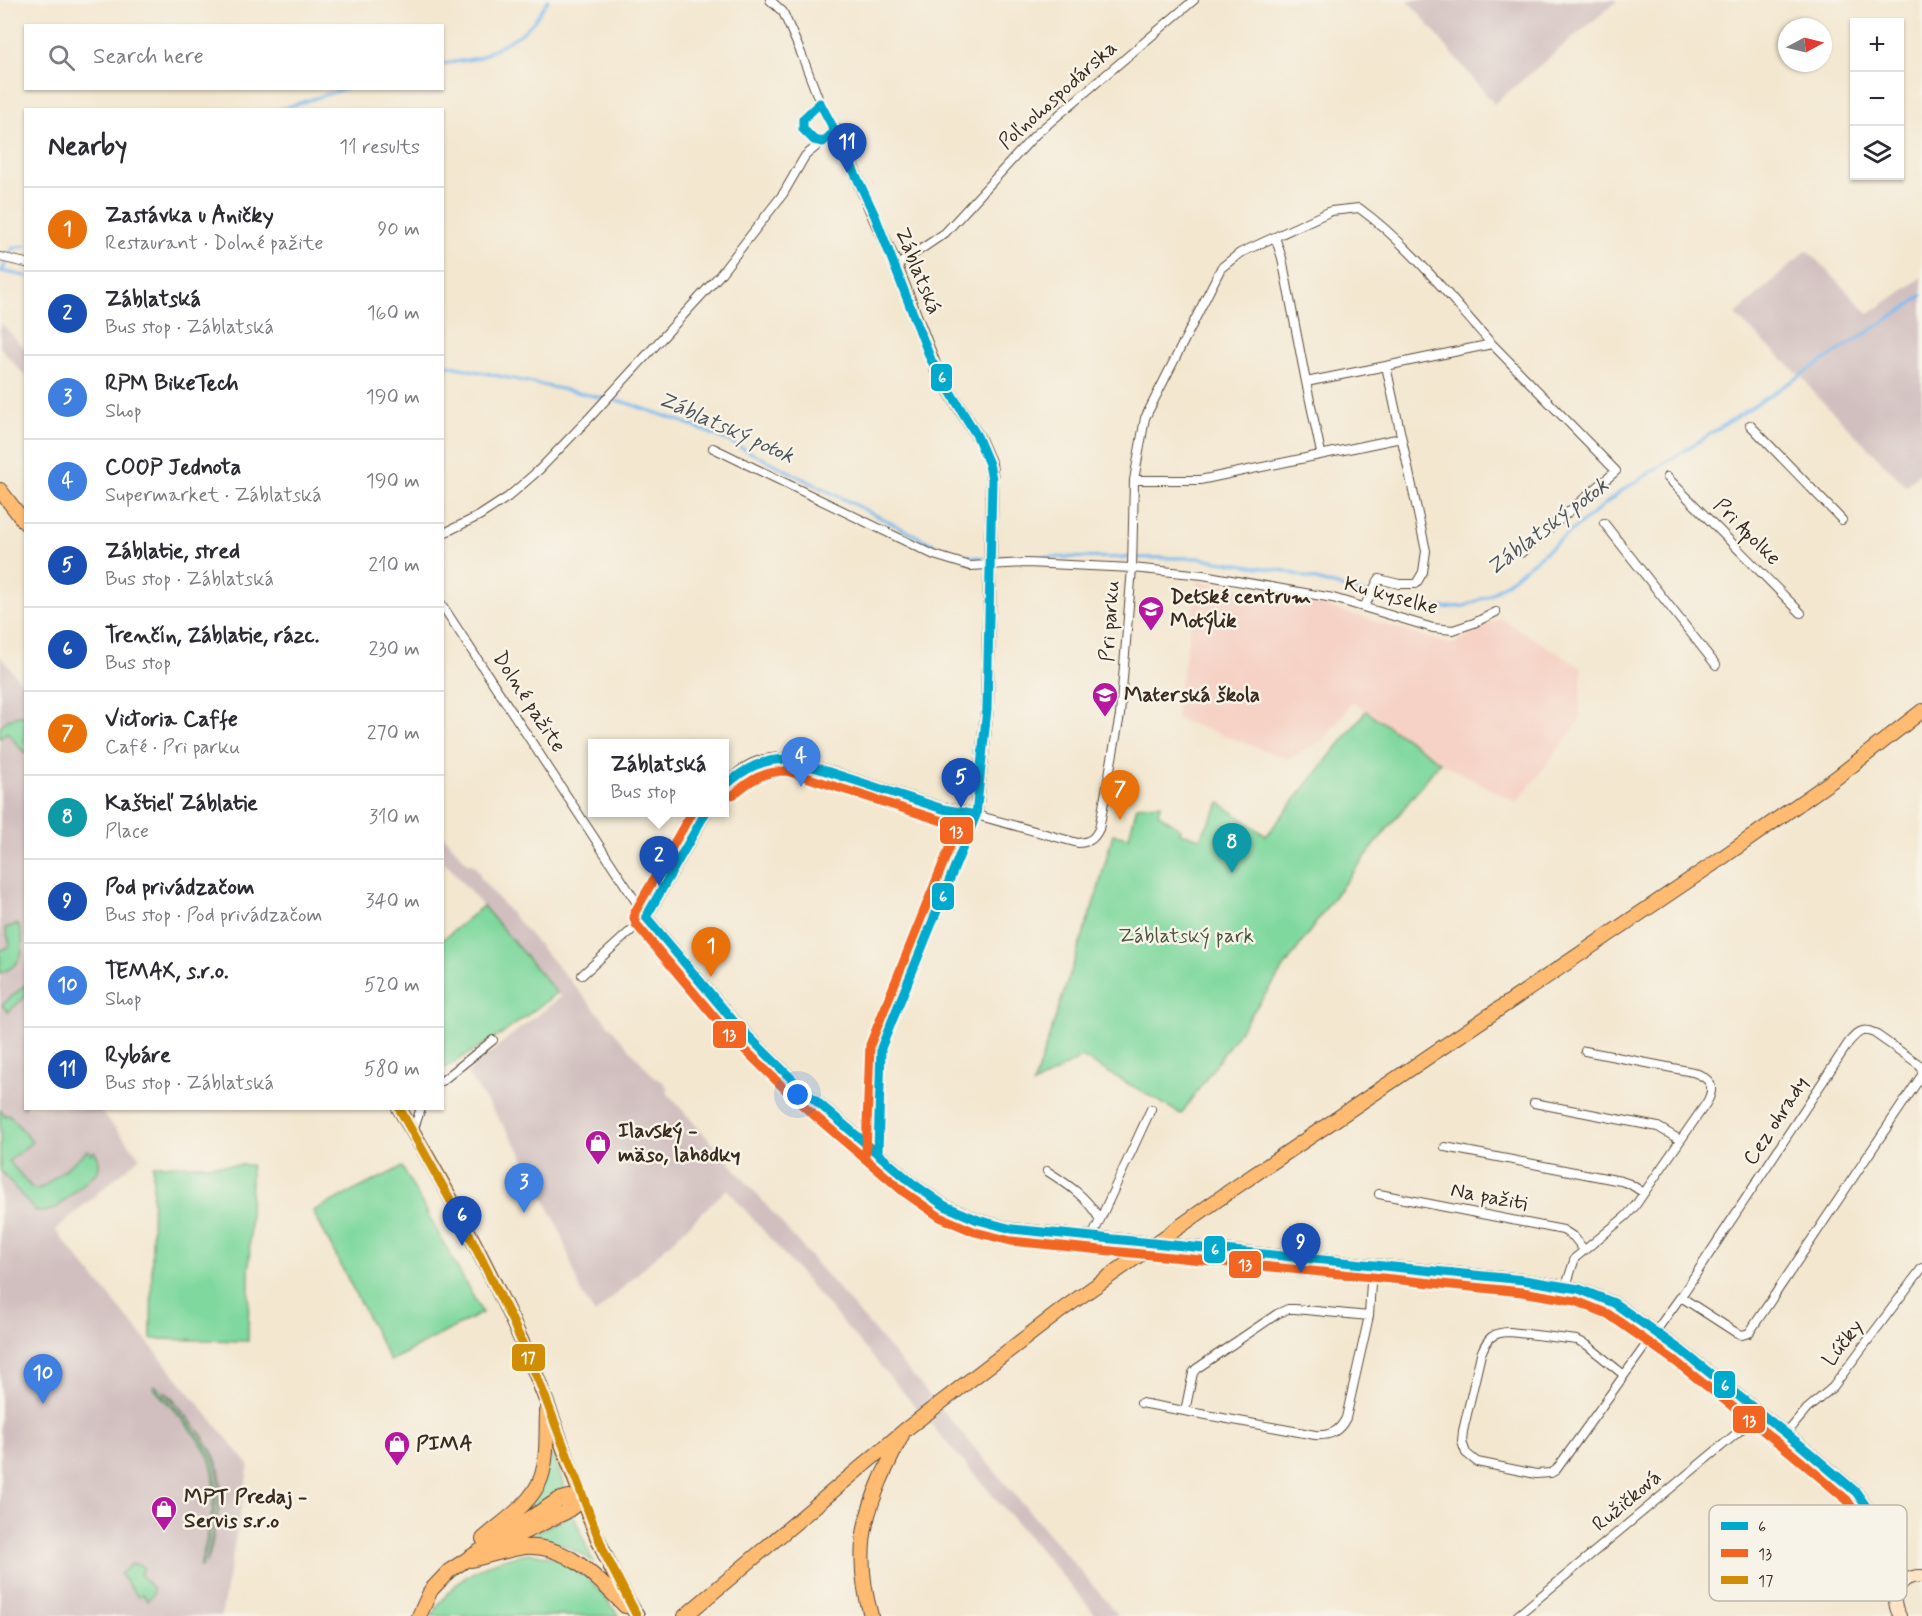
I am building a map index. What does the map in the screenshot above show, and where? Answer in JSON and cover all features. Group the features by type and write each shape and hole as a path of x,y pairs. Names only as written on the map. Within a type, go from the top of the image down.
{"main road":[{"path":"0,490 24,521"},
{"path":"685,1616 905,1430 1063,1309 1230,1191 1762,830 1871,752 1922,711"},
{"path":"400,1110 482,1257 526,1352 605,1556 636,1616"},
{"path":"418,1616 431,1590 483,1538 522,1506 541,1479 545,1458 547,1406"},
{"path":"871,1616 862,1567 866,1517 875,1491 905,1430"},
{"path":"461,1562 558,1500 569,1497 582,1500"},
{"path":"461,1562 525,1547 561,1553 590,1571 636,1616"}],"street":[{"name":"Záblatská","path":"770,0 783,12 820,103 836,130 896,266 936,369 979,439 990,464 992,479 991,566 987,709 976,816"},
{"name":"Poľnohospodárska","path":"896,266 945,233 1035,135 1194,0"},
{"path":"820,103 803,119 803,129 814,140 823,142"},
{"path":"444,533 479,516 508,497 539,470 600,407 719,276 783,194 805,156 836,130"},
{"path":"1132,568 1134,480 1144,418 1221,268 1240,253 1331,211 1359,208 1374,219 1422,266 1492,345 1616,471 1521,553"},
{"path":"1275,237 1282,258 1321,453"},
{"path":"5,258 24,263"},
{"path":"1306,381 1492,345"},
{"name":"Ku kyselke","path":"1364,605 1379,579 1399,584 1416,584 1423,572 1426,551 1386,366"},
{"path":"1750,425 1842,520"},
{"path":"1134,480 1200,480 1401,438"},
{"path":"713,448 934,555 970,566 991,566"},
{"name":"Pri Apolke","path":"1667,477 1801,613"},
{"path":"1604,523 1716,665"},
{"name":"Ku kyselke","path":"991,566 1027,563 1132,568 1203,575 1333,598 1364,605 1433,628 1453,630 1496,612"},
{"name":"Pri parku","path":"976,816 1078,843 1088,842 1095,838 1099,829 1120,715 1132,568"},
{"name":"Dolné pažite","path":"444,607 646,916 735,1023 802,1089 933,1199 978,1220 1012,1229 1524,1280 1566,1286 1593,1293 1614,1303 1656,1332 1786,1434 1856,1492 1865,1505"},
{"path":"729,782 740,772 757,762 771,758 789,759 943,809 976,816 881,1048 878,1152"},
{"path":"582,975 646,916 704,817"},
{"name":"Cez ohrady","path":"1624,1375 1681,1297 1849,1042 1859,1032 1867,1030 1920,1065 1922,1073 1749,1333 1742,1335 1735,1332 1681,1297"},
{"path":"444,1080 493,1040"},
{"path":"1566,1286 1573,1262 1584,1250 1626,1216 1711,1094 1712,1087 1702,1075 1693,1072 1585,1051"},
{"path":"1534,1103 1658,1127 1680,1140"},
{"path":"1092,1238 1151,1109"},
{"path":"413,1131 420,1110"},
{"name":"Na pažiti","path":"1444,1147 1621,1180 1644,1193"},
{"path":"1047,1171 1072,1186 1091,1204 1100,1220"},
{"name":"Na pažiti","path":"1379,1194 1563,1230 1574,1237 1584,1250"},
{"path":"1142,1403 1315,1435 1331,1434 1342,1426 1346,1418 1369,1316 1372,1266"},
{"name":"Lúčky","path":"1786,1434 1807,1409 1833,1387 1922,1268"},
{"path":"1185,1411 1196,1369 1277,1314 1295,1309 1369,1316"},
{"path":"1510,1332 1572,1338 1587,1345 1624,1375 1561,1464 1551,1473 1536,1474 1477,1462 1466,1453 1462,1442 1463,1431 1481,1354 1491,1335 1510,1332"},
{"name":"Ružičková","path":"1517,1616 1760,1414"},
{"path":"1907,1579 1922,1575"},
{"path":"1894,1601 1900,1616"}],"shaded area":[{"path":"1408,0 1618,0 1494,104"},
{"path":"1807,250 1869,314 1922,277 1922,470 1906,486 1814,393 1806,381 1735,315"},
{"path":"0,322 24,348 24,375 0,347"},
{"path":"1198,581 1298,599 1451,645 1500,618 1582,668 1579,722 1517,803 1440,762 1353,702 1323,740 1289,759 1175,718"},
{"path":"0,656 24,686 24,1110 100,1110 140,1157 55,1230 249,1465 221,1616 0,1616"},
{"path":"444,836 467,863 474,865 481,879 655,1078 662,1081 667,1087 668,1094 730,1163 1119,1616 1097,1616 727,1189 595,1314 582,1294 558,1226 520,1150 467,1073 561,997 444,861"}],"green space":[{"name":"Záblatský park","path":"1366,711 1440,762 1336,894 1181,1114 1082,1057 1033,1085 1097,893 1113,834 1129,837 1137,806 1161,804 1158,813 1181,829 1180,833 1200,838 1220,803 1266,836"},
{"path":"24,716 24,753 7,732 0,738 0,726 9,719"},
{"path":"483,906 557,993 505,1032 444,1068 444,938"},
{"path":"18,924 22,940 19,960 0,973 0,951 10,944 5,928"},
{"path":"24,986 24,998 8,1012 2,1005"},
{"path":"0,1110 6,1116 9,1114 32,1142 9,1161 32,1188 43,1187 88,1150 91,1154 94,1151 97,1156 98,1171 56,1208 42,1212 34,1210 0,1170"},
{"path":"153,1165 251,1165 248,1341 151,1339"},
{"path":"402,1167 482,1313 390,1361 313,1211"},
{"path":"155,1385 204,1444 214,1466 216,1495 214,1510 200,1567 214,1497 212,1469 203,1447 183,1420 153,1387"},
{"path":"164,1391 174,1400 200,1433 209,1445 219,1469 221,1481 218,1509 211,1550 206,1563 219,1499 220,1482 217,1467 212,1453 195,1427"},
{"path":"553,1453 565,1489 522,1517 521,1516"},
{"path":"573,1514 593,1562 561,1544 543,1540 524,1540 524,1538"},
{"path":"529,1553 559,1560 582,1573 601,1592 619,1616 432,1616 450,1591 473,1572 499,1560"},
{"path":"132,1564 144,1568 140,1574 154,1590 152,1592 154,1594 147,1600 142,1594 138,1597 120,1574"}],"waterway":[{"path":"444,64 479,58 521,34 534,21 548,0"},
{"path":"284,108 341,90"},
{"path":"2,271 13,248 24,246"},
{"name":"Záblatský potok","path":"0,271 24,276"},
{"name":"Záblatský potok","path":"1002,557 1198,558 1285,571 1422,607 1465,606 1490,595 1620,492 1910,305 1922,295"},
{"name":"Záblatský potok","path":"444,364 627,403 686,423 726,440 941,548 961,555 983,558"}],"transit line":[{"name":"6","path":"820,103 835,131 823,142 814,140 803,129 803,119 820,103"},
{"name":"6","path":"835,131 875,216 931,360 977,436 989,464 992,479 987,709 976,815 881,1048 878,1153"},
{"name":"6","path":"729,783 754,766 779,759 789,759 943,809 976,815"},
{"name":"13","path":"733,795 758,777 787,771 939,820 959,824 870,1045 866,1152"},
{"name":"13","path":"689,817 635,912 636,924 727,1032 794,1098 904,1192 940,1217 975,1232 1011,1241 1522,1292 1576,1301 1608,1314 1675,1361 1790,1452 1850,1505"},
{"name":"6","path":"703,817 646,917 735,1023 802,1089 912,1183 945,1206 978,1220 1012,1229 1524,1280 1579,1289 1614,1303 1682,1351 1798,1443 1856,1492 1865,1505"},
{"name":"17","path":"400,1110 466,1228 512,1320 540,1384 604,1552 637,1616"}],"place":[{"name":"Rybáre","path":"847,173"},
{"name":"Detské centrum Motýlik","path":"1151,632"},
{"name":"Materská škola","path":"1105,718"},
{"name":"COOP Jednota","path":"801,787"},
{"name":"Záblatie, stred","path":"961,808"},
{"name":"Victoria Caffe","path":"1120,820"},
{"name":"Kaštieľ Záblatie","path":"1232,873"},
{"name":"Záblatská","path":"659,886"},
{"name":"Zastávka u Aničky","path":"711,977"},
{"name":"Ilavský - mäso, lahôdky","path":"598,1166"},
{"name":"RPM BikeTech","path":"524,1213"},
{"name":"Trenčín, Záblatie, rázc.","path":"462,1246"},
{"name":"Pod privádzačom","path":"1301,1273"},
{"name":"TEMAX, s.r.o.","path":"43,1404"},
{"name":"PIMA","path":"397,1467"},
{"name":"MPT Predaj - Servis s.r.o","path":"164,1532"}]}
